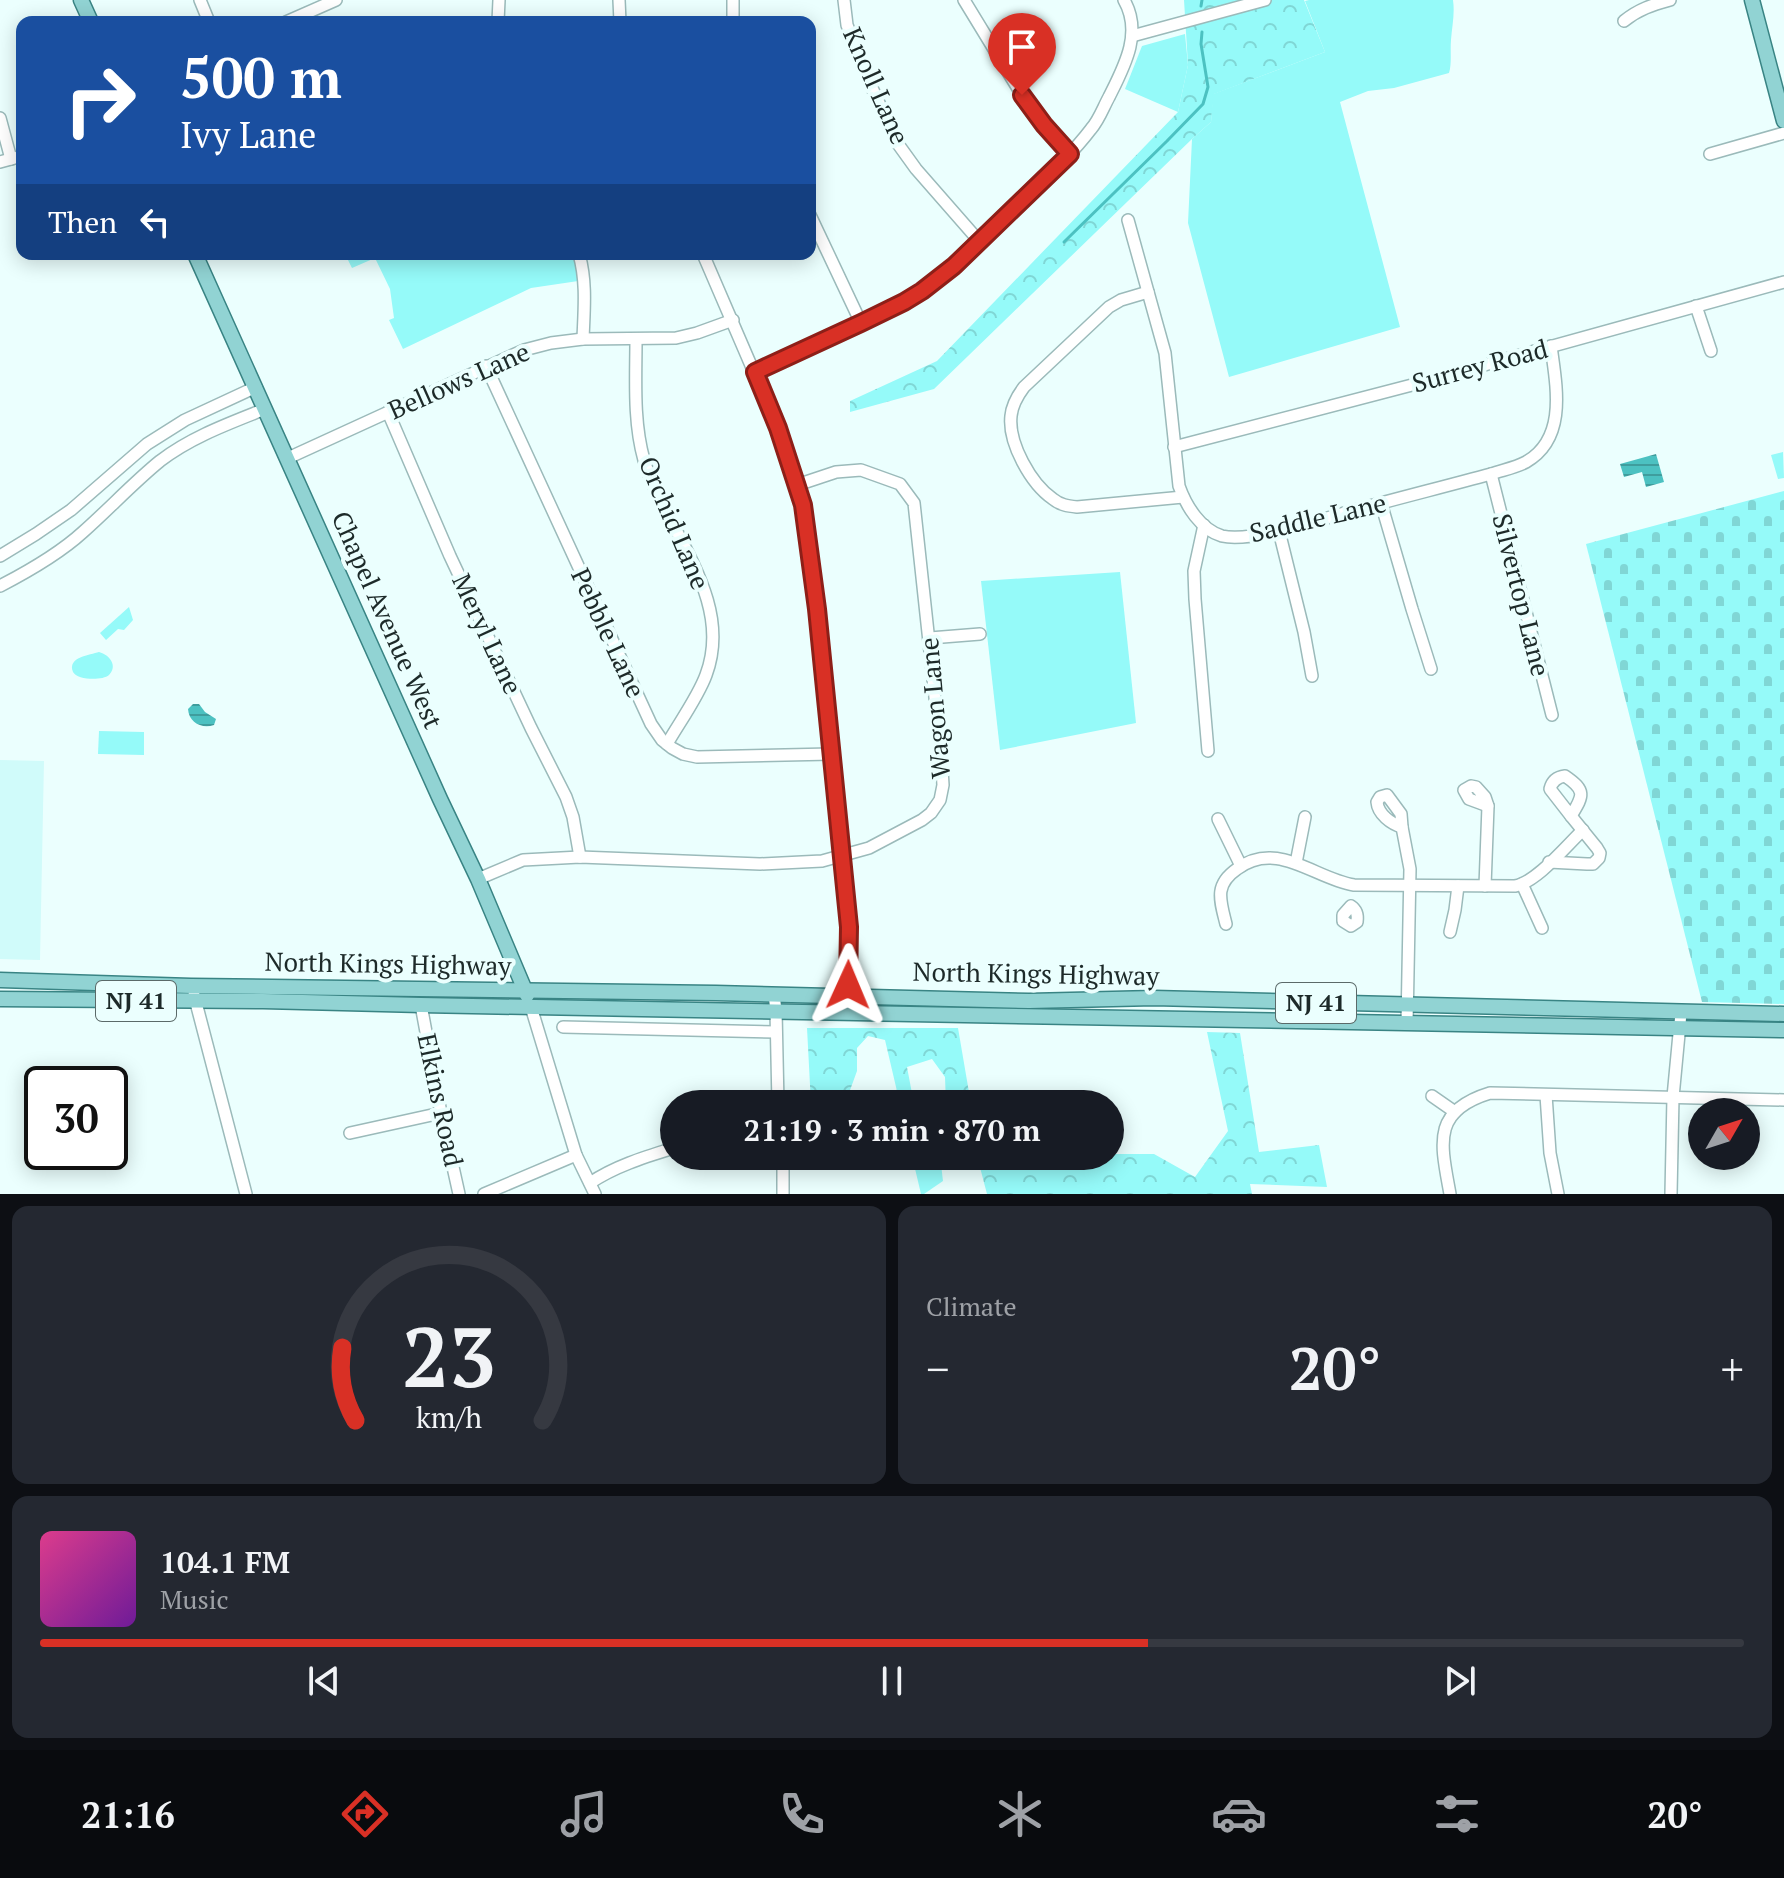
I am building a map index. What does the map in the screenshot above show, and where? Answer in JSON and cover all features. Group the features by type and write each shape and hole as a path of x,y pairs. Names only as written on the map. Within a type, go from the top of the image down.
{"main road":[{"path":"1752,0 1778,78 1784,121"},
{"name":"Chapel Avenue West","path":"198,260 478,879 531,1007"},
{"name":"North Kings Highway","path":"0,980 263,1001 421,1005 1407,1023 1681,1020 1784,1014"},
{"name":"North Kings Highway","path":"0,999 525,990 1029,1001 1154,998 1408,1005 1681,1020 1784,1030"}],"street":[{"path":"300,16 336,0"},
{"name":"Knoll Lane","path":"844,0 847,25 856,50 898,144 979,241"},
{"path":"964,0 1022,95 1070,154"},
{"path":"755,372 922,291 954,266 1070,154 1094,126 1123,68 1132,36 1131,13 1124,0"},
{"path":"1132,36 1265,0"},
{"path":"1624,21 1648,5 1670,0"},
{"path":"0,118 11,159"},
{"path":"1710,154 1784,133"},
{"path":"1128,220 1165,353 1179,486 1183,497 1204,525 1194,571 1208,751"},
{"path":"816,228 861,323"},
{"path":"580,260 585,302 583,339"},
{"path":"706,260 778,428 803,505 817,609 849,927 848,1012"},
{"name":"Surrey Road","path":"1174,447 1784,282"},
{"path":"1148,292 1109,307 1024,387 1012,411 1012,433 1020,457 1031,475 1047,494 1061,504 1077,507 1183,497"},
{"path":"1696,306 1711,351"},
{"name":"Bellows Lane","path":"288,458 524,350 583,339 676,338 733,320"},
{"name":"Orchid Lane","path":"636,339 636,413 644,460 664,510 704,586 712,617 714,642 706,678 667,744"},
{"name":"Saddle Lane","path":"1204,525 1222,536 1241,537 1279,531 1491,474 1530,460 1555,425 1557,396 1551,346"},
{"name":"Pebble Lane","path":"486,366 617,655 651,724 667,744"},
{"path":"0,556 71,510 147,444 185,420 256,387"},
{"path":"0,586 42,562 81,534 163,459 213,430 265,409"},
{"name":"Meryl Lane","path":"388,412 457,570 566,797 580,857"},
{"name":"Wagon Lane","path":"478,879 523,860 580,857 760,864 822,861 869,848 931,813 940,800 943,785 914,503 900,484 861,470 836,472 797,485"},
{"name":"Silvertop Lane","path":"1491,474 1552,715"},
{"path":"1381,503 1431,669"},
{"path":"1279,531 1312,676"},
{"path":"930,638 980,634"},
{"path":"667,744 683,754 697,757 831,754"},
{"path":"1485,886 1488,806"},
{"path":"1549,862 1597,862 1600,853 1571,816"},
{"path":"1296,863 1305,817"},
{"path":"1218,819 1241,866"},
{"path":"1402,827 1410,869 1407,1023"},
{"path":"1226,924 1219,898 1221,886 1230,874 1251,861 1266,858 1296,863 1340,883 1352,895 1410,886 1522,884 1583,830"},
{"path":"1522,884 1542,928"},
{"path":"1450,932 1458,886"},
{"path":"193,994 246,1194"},
{"path":"774,994 778,1090"},
{"name":"Elkins Road","path":"421,1005 459,1194"},
{"path":"531,1007 576,1155 592,1189 604,1174 660,1152"},
{"path":"554,1007 579,1027"},
{"path":"1671,1194 1673,1097 1681,1020"},
{"path":"563,1027 776,1032"},
{"path":"1450,1194 1443,1131 1455,1112 1475,1098 1490,1093 1784,1100"},
{"path":"1546,1095 1550,1153 1558,1194"},
{"path":"1432,1096 1455,1112"},
{"path":"350,1133 441,1113"},
{"path":"484,1194 576,1155"},
{"path":"783,1170 783,1194"}],"shaded area":[{"path":"1656,454 1664,482 1646,487 1642,472 1624,477 1620,464"},
{"path":"193,704 199,704 216,719 214,725 201,725 194,721 188,709"},
{"path":"0,760 44,761 40,960 0,959"}],"green space":[{"path":"1184,0 1304,0 1325,52 1214,94 1211,122 934,389 850,412 850,401 937,361 1178,112 1188,65"},
{"path":"1453,0 1449,73 1394,88 1368,91 1340,102 1400,327 1229,377 1188,223 1192,139 1211,122 1213,94 1325,52 1305,1"},
{"path":"1185,34 1188,65 1178,112 1125,89 1142,46"},
{"path":"348,260 370,260 352,268"},
{"path":"376,260 578,260 585,280 531,288 403,349 389,320 394,318 390,289"},
{"path":"1783,452 1784,478 1778,479 1771,455"},
{"path":"1784,491 1784,1004 1702,1002 1586,544"},
{"path":"1120,572 1136,723 1000,750 981,581"},
{"path":"129,607 133,620 124,630 118,629 106,640 100,633"},
{"path":"99,652 112,661 113,668 109,675 90,679 75,675 72,667 76,660"},
{"path":"99,731 144,732 144,755 98,754"},
{"path":"807,1028 958,1028 969,1090 945,1090 945,1077 932,1059 907,1067 911,1090 897,1090 885,1040 868,1036 857,1048 857,1071 850,1090 810,1090"},
{"path":"1207,1032 1240,1033 1259,1152 1319,1145 1327,1187 1250,1184 1252,1194 987,1194 981,1170 1124,1170 1124,1154 1154,1154 1195,1177 1228,1131"},
{"path":"915,1170 942,1170 943,1181 921,1194"}],"waterway":[{"path":"1201,6 1202,0"},
{"path":"1064,242 1203,104 1208,87 1202,32"}],"route":[{"path":"848,985 849,927 817,609 803,505 778,428 755,372 922,291 954,266 1070,154 1022,95"}]}
